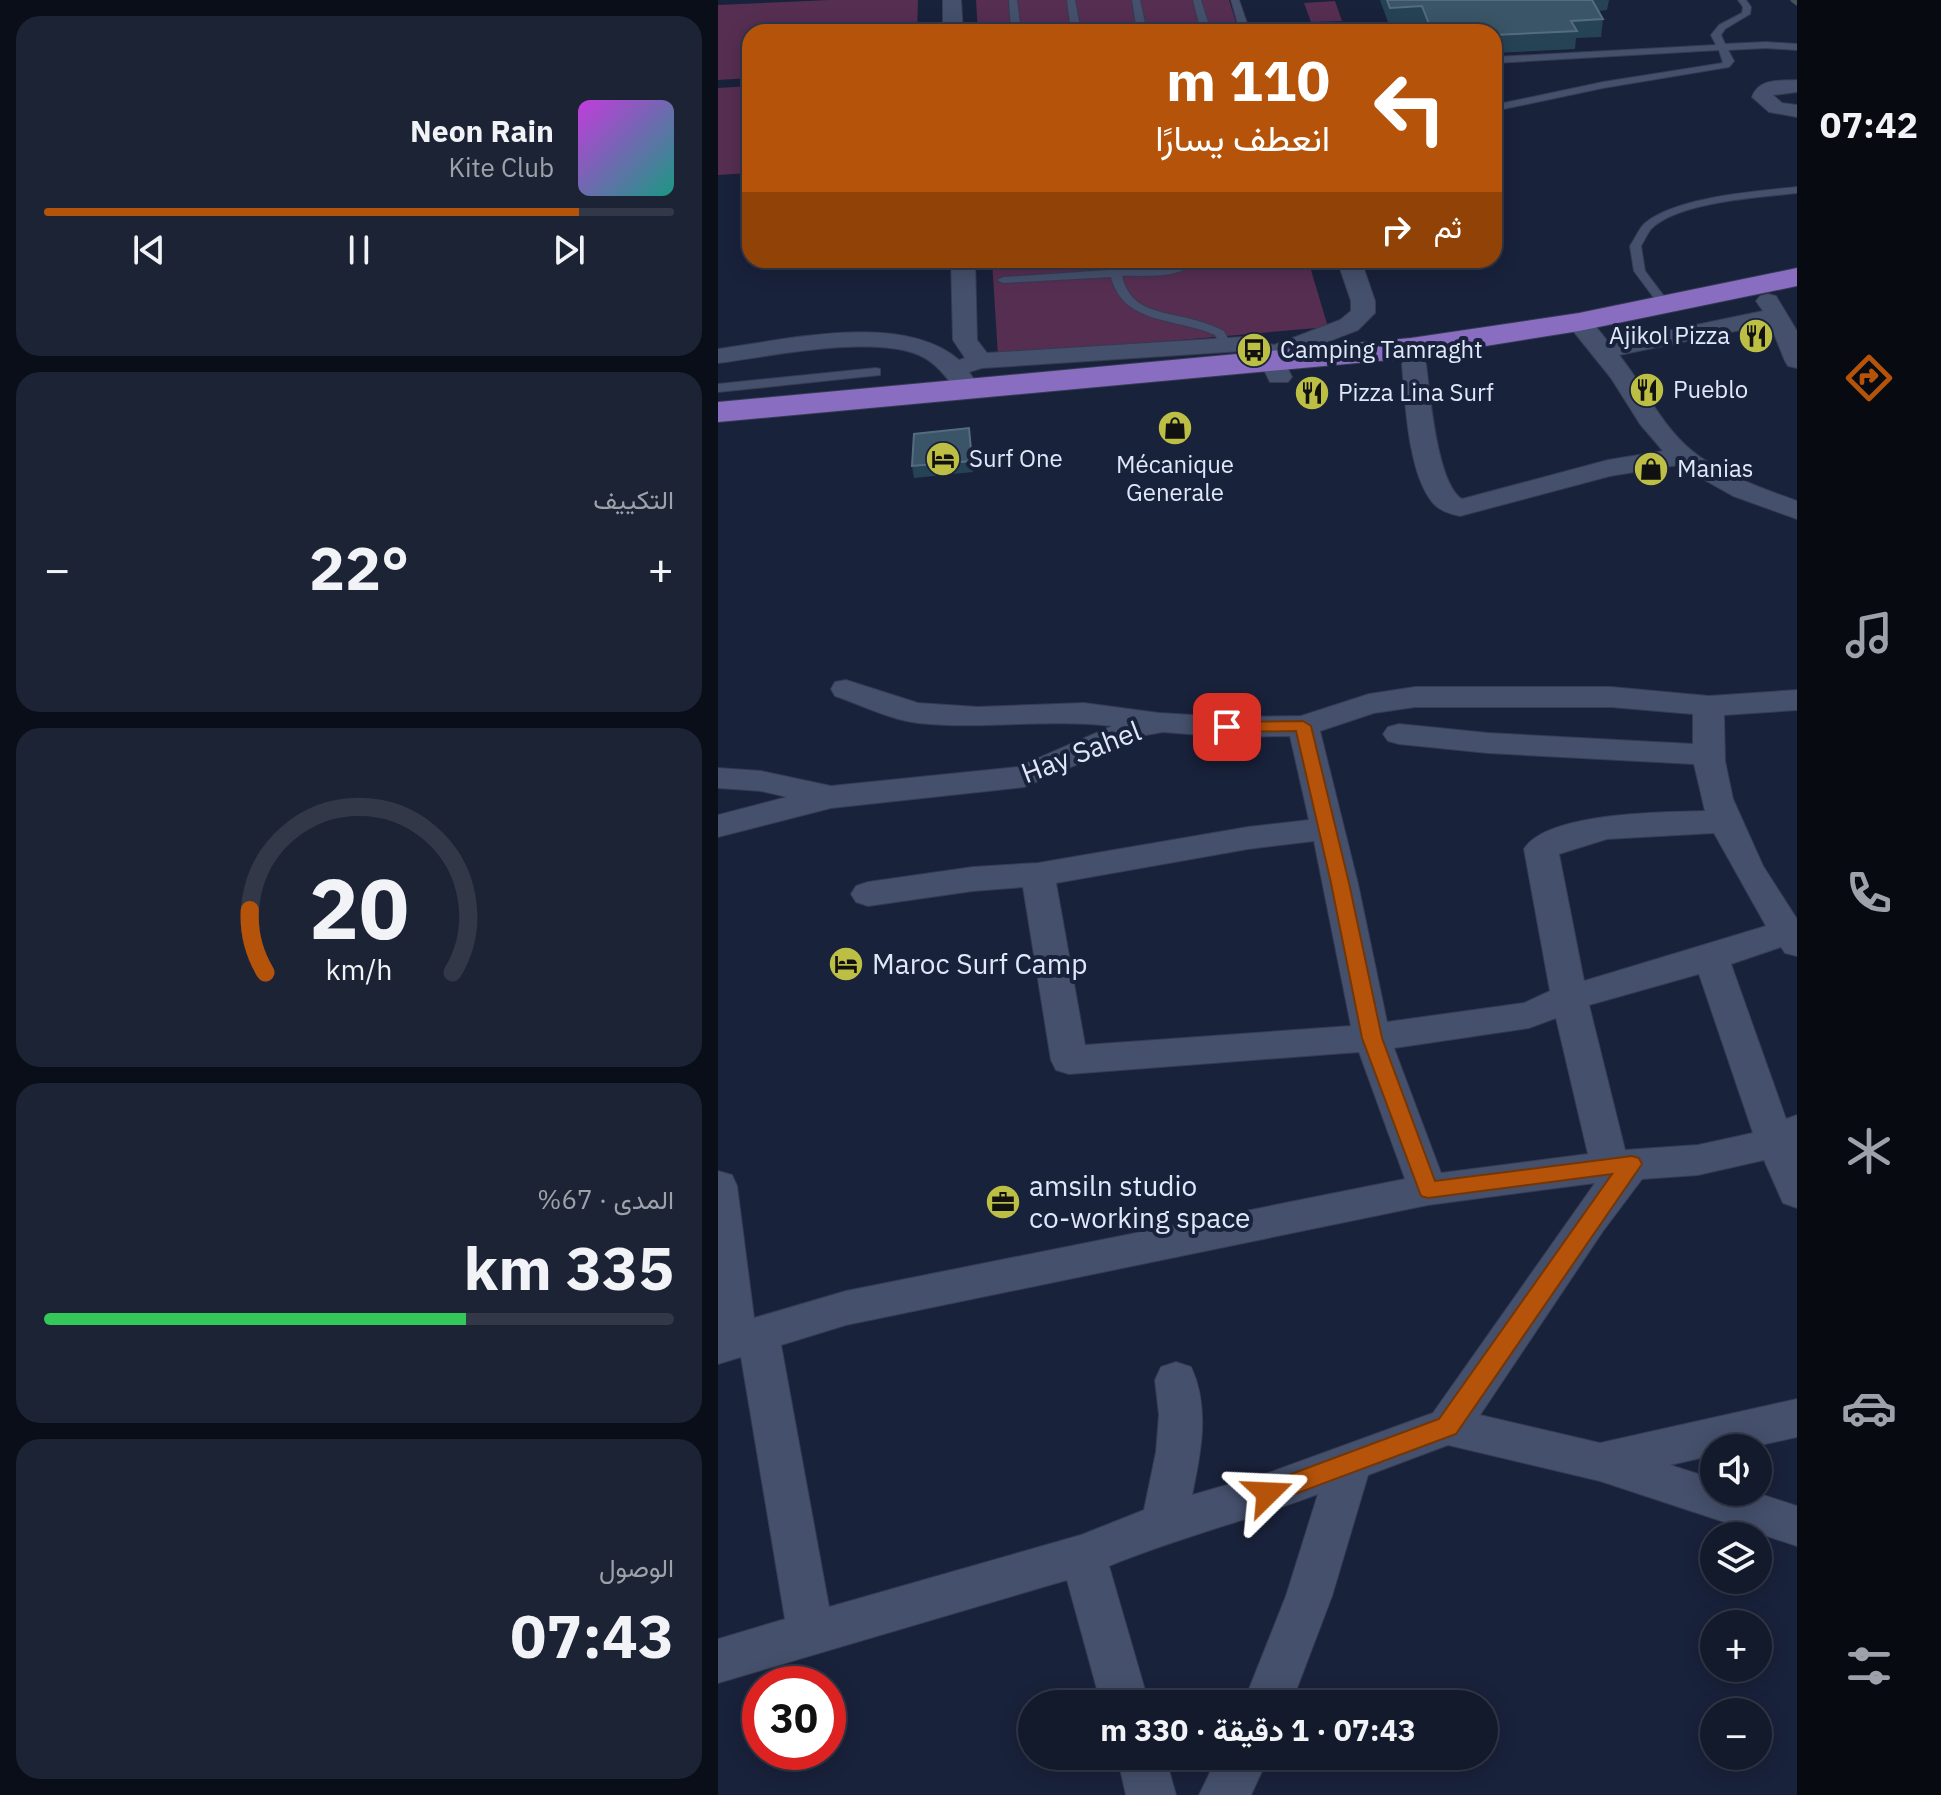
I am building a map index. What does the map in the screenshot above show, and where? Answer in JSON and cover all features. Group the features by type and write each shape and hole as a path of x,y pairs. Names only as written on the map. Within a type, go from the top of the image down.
{"highway":[{"path":"718,429 1411,348 1592,337 1664,304 1797,277"},
{"path":"718,412 967,373 1274,364 1414,364 1781,304"}],"street":[{"path":"952,0 953,24"},
{"path":"1797,86 1772,87 1764,91 1762,97 1776,108 1797,111"},
{"path":"963,268 967,373"},
{"path":"718,356 874,341 925,349 967,373 1225,345 1253,345 1274,364 1349,325 1363,313 1363,301 1352,268"},
{"path":"1781,304 1797,361"},
{"path":"1592,337 1649,419 1682,456 1722,480 1797,511"},
{"path":"1414,364 1434,478 1441,496 1449,504 1460,508 1608,468 1682,456"},
{"path":"846,689 915,713 978,717 1084,713 1163,722"},
{"name":"Hay Sahel","path":"718,826 831,797 1024,777 1127,730 1163,722 1227,727 1303,726 1369,704 1415,697 1599,697 1709,706 1797,700"},
{"path":"1038,875 1069,1060 1372,1038 1529,1015 1569,998 1792,938 1755,879 1726,821 1712,781 1708,755 1709,706"},
{"path":"1303,726 1372,1038 1428,1190"},
{"path":"1399,734 1708,755"},
{"path":"718,778 772,783 831,797"},
{"path":"1448,1426 1589,1220 1621,1165 1569,998 1541,849 1562,837 1587,831 1726,821"},
{"path":"868,894 973,879 1038,875 1248,838 1326,829"},
{"path":"1711,958 1787,1136 1797,1192"},
{"path":"737,1340 846,1308 1428,1190 1621,1165 1698,1160 1787,1136"},
{"path":"718,1186 737,1340 811,1634"},
{"path":"1163,1523 1172,1485 1181,1416 1182,1403 1176,1380"},
{"path":"1600,1462 1797,1418"},
{"path":"718,1661 1083,1555 1163,1523 1268,1493 1448,1426 1600,1462 1797,1526"},
{"path":"1272,1690 1309,1596 1350,1462"},
{"path":"1083,1555 1121,1690"},
{"path":"1145,1770 1151,1795"},
{"path":"1224,1795 1237,1770"}],"lane":[{"path":"1013,0 1015,24"},
{"path":"1071,0 1075,24"},
{"path":"1136,0 1140,24"},
{"path":"1197,0 1204,24"},
{"path":"1235,0 1242,24"},
{"path":"1502,106 1603,85 1721,67 1729,61 1716,38 1717,32 1746,14 1742,0"},
{"path":"1502,60 1721,47 1797,47"},
{"path":"1664,304 1644,283 1636,268 1634,255 1636,243 1655,219 1692,206 1797,190"},
{"path":"1003,280 1092,268"},
{"path":"1114,268 1126,301 1135,309 1161,318 1202,324 1220,333 1225,345"},
{"path":"1156,268 1180,268"},
{"path":"718,388 876,372"}],"shaded area":[{"path":"918,0 917,24 742,24 742,78 718,80 718,5"},
{"path":"976,0 1229,0 1236,24 978,24"},
{"path":"1335,1 1342,21 1311,22 1304,3"},
{"path":"742,86 742,174 718,175 718,88"},
{"path":"992,268 1310,268 1328,327 998,356"}],"building":[{"path":"1387,0 1592,0 1603,19 1571,21 1577,31 1502,35 1502,24 1429,24 1422,6 1390,8"},
{"name":"Surf One","path":"969,428 972,461 912,466 914,434"}],"waterway":[{"path":"1793,0 1797,3"}],"place":[{"name":"Ajikol Pizza","path":"1756,336"},
{"name":"Camping Tamraght","path":"1254,350"},
{"name":"Pueblo","path":"1647,390"},
{"name":"Pizza Lina Surf","path":"1312,393"},
{"name":"Mécanique Generale","path":"1175,428"},
{"name":"Surf One","path":"943,459"},
{"name":"Manias","path":"1651,469"},
{"name":"Maroc Surf Camp","path":"846,964"},
{"name":"amsiln studio co-working space","path":"1003,1202"}],"route":[{"path":"1227,727 1303,726 1372,1038 1428,1190 1632,1164 1589,1220 1448,1426 1268,1493"}]}
